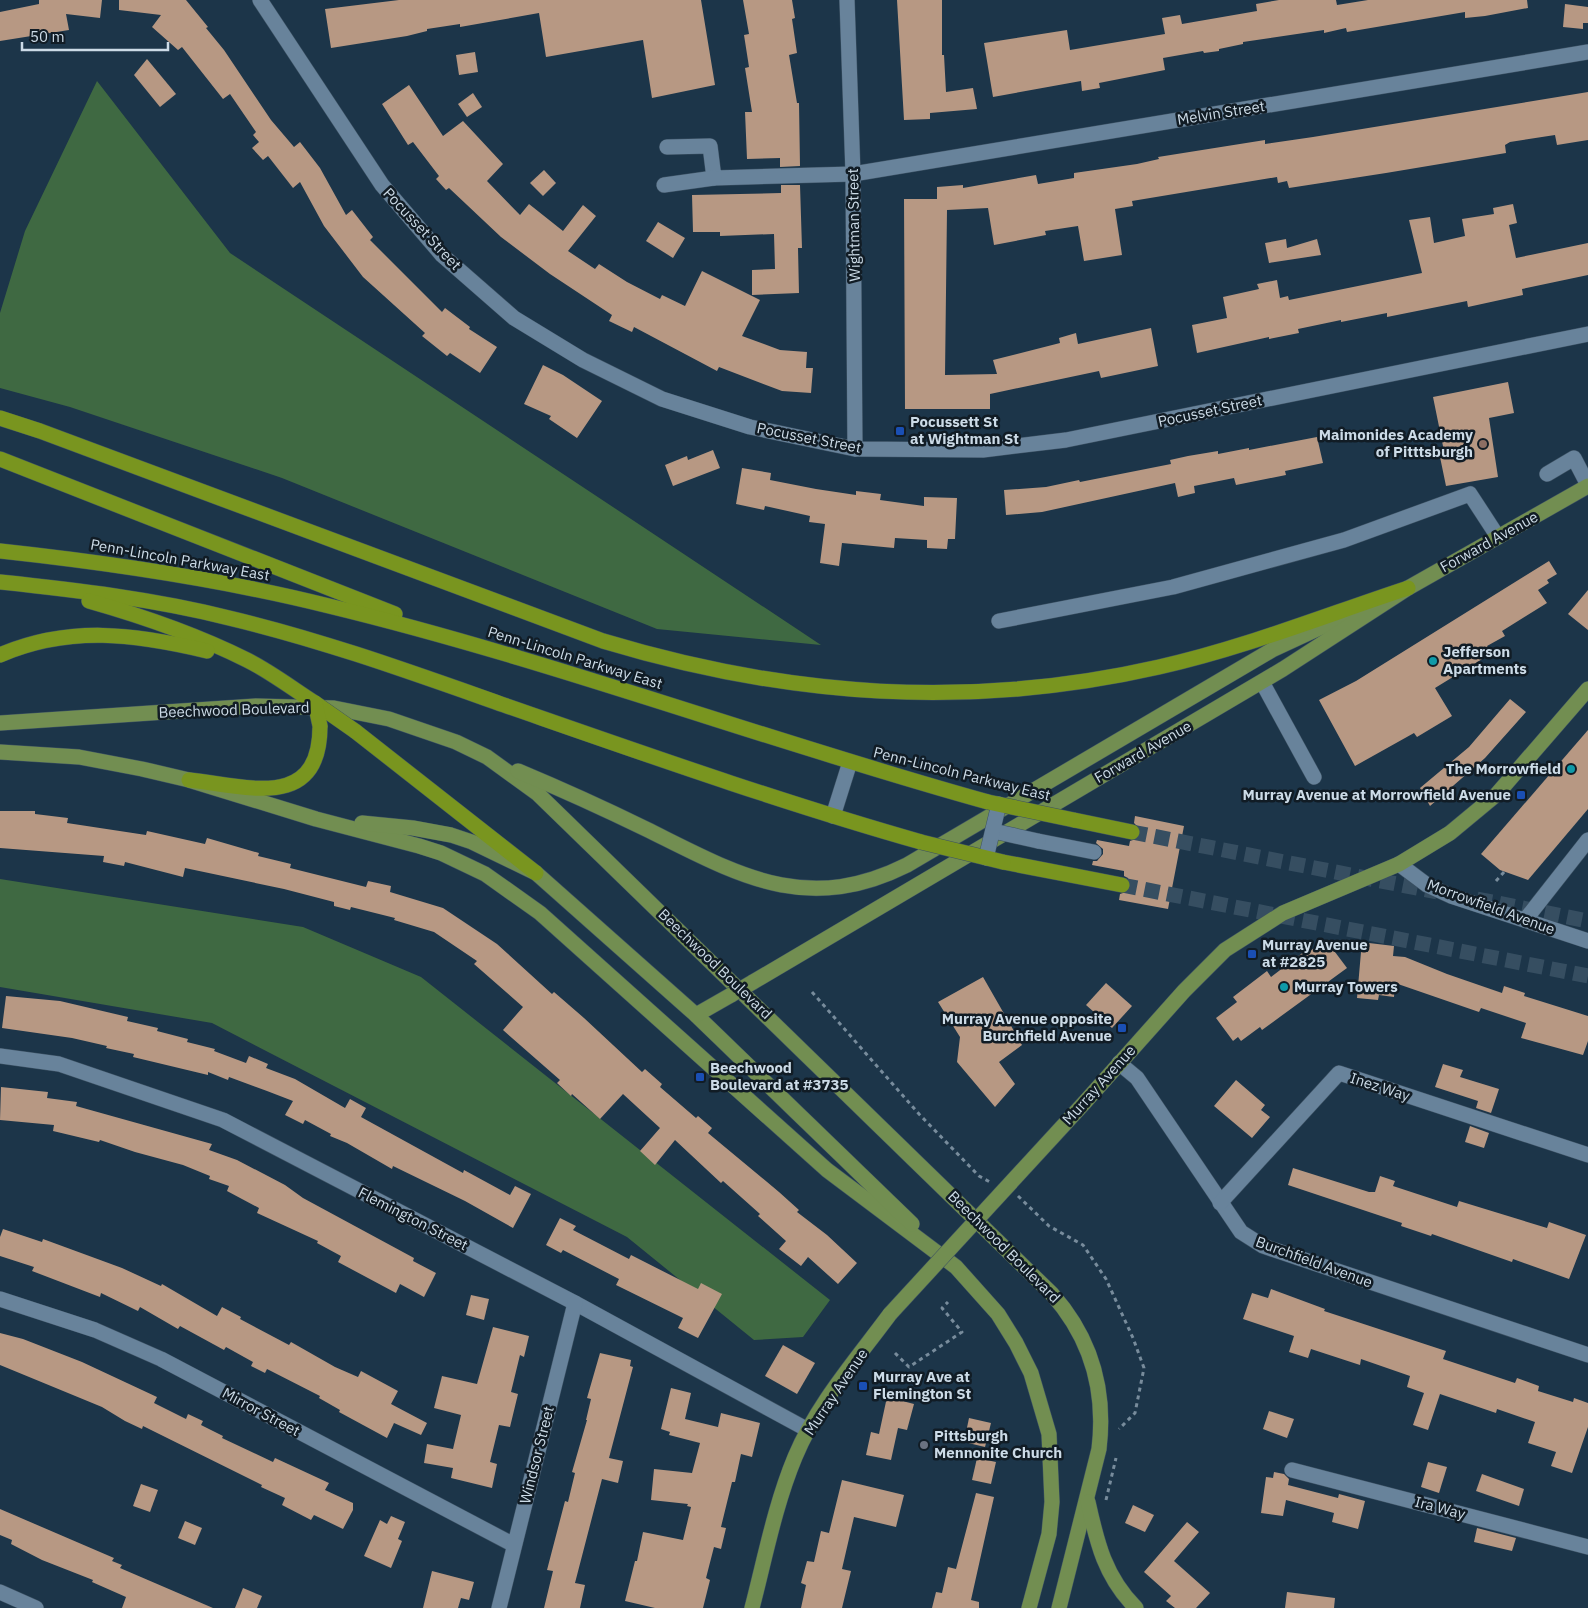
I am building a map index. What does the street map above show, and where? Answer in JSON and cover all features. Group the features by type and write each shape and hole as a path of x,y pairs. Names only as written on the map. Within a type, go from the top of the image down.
{"highway":[{"path":"0,418 40,431 603,641 686,664 771,682 902,693 955,693 1034,688 1101,679 1161,667 1205,655 1408,588"},
{"path":"0,459 464,641"},
{"name":"Penn-Lincoln Parkway East","path":"0,551 116,565 257,590 327,605 464,641 850,762 994,803 1132,832"},
{"path":"0,582 190,610 308,639 833,816 921,842 986,858 1122,886"},
{"path":"42,587 144,618 250,662 355,731 536,873"},
{"path":"0,655 45,642 106,634 164,641 250,662"},
{"path":"189,780 268,788 291,785 302,779 315,762 320,745 320,726 315,703"}],"main road":[{"name":"Forward Avenue","path":"696,1015 1262,682 1408,588 1588,485"},
{"path":"486,757 594,804 753,879 802,889 854,884 890,874 907,865 1272,650 1408,588"},
{"name":"Murray Avenue","path":"752,1608 786,1483 795,1457 808,1430 838,1383 890,1314 1225,950 1283,913 1399,864 1444,837 1497,794 1588,689"},
{"name":"Beechwood Boulevard","path":"0,723 256,706 308,706 363,713 412,725 456,742 486,757 538,794 571,823 1064,1307 1091,1358 1100,1394 1102,1412 1099,1449 1059,1608"},
{"path":"0,752 79,757 189,780 316,819 441,853 505,886 540,913 827,1170 956,1267"},
{"path":"316,819 413,828 451,836 472,842 536,873 696,1015 956,1267 998,1314 1016,1342 1031,1373 1049,1434 1052,1502 1049,1534 1029,1608"},
{"path":"1087,1498 1100,1551 1119,1592 1136,1608"}],"street":[{"name":"Pocusset Street","path":"260,0 382,185 442,255 514,318 582,360 662,399 750,427 855,449 983,450 1066,440 1588,334"},
{"name":"Wightman Street","path":"847,0 854,174 855,449"},
{"name":"Melvin Street","path":"664,184 714,178 854,174 1588,52"},
{"path":"667,147 710,146 714,178"},
{"path":"1547,474 1574,458 1588,485"},
{"path":"999,620 1172,587 1344,540 1470,494 1498,537"},
{"path":"1262,682 1314,777"},
{"path":"833,816 850,762"},
{"path":"986,858 993,831 994,803"},
{"path":"993,831 1094,852"},
{"path":"1525,920 1588,840"},
{"name":"Morrowfield Avenue","path":"1399,864 1427,885 1588,941"},
{"name":"Flemington Street","path":"0,1056 59,1064 223,1120 575,1303 808,1430"},
{"name":"Burchfield Avenue","path":"1119,1063 1136,1078 1241,1232 1263,1246 1588,1354"},
{"name":"Inez Way","path":"1220,1203 1340,1073 1588,1155"},
{"name":"Mirror Street","path":"0,1299 95,1330 161,1360 514,1545"},
{"name":"Windsor Street","path":"499,1608 575,1303"},
{"name":"Ira Way","path":"1292,1470 1588,1547"},
{"path":"0,1592 36,1608"}],"path":[{"path":"1496,881 1505,872"},
{"path":"812,992 919,1114 979,1176 992,1184"},
{"path":"1012,1194 1019,1197 1049,1226 1083,1245 1106,1279 1144,1368 1135,1413"},
{"path":"895,1353 909,1367 962,1332 942,1308 948,1302"}],"green space":[{"path":"97,81 230,253 821,645 657,629 282,478 70,407 0,388 0,313 25,231"},
{"path":"0,879 303,927 421,977 830,1300 803,1337 754,1340 627,1237 212,1023 0,987"}],"building":[{"path":"39,0 102,0 100,18 66,14 69,30 0,41 0,12 39,4"},
{"path":"119,0 186,0 208,27 206,28 224,50 271,120 294,147 300,142 320,168 346,215 352,210 373,237 370,240 442,312 445,308 470,327 469,329 497,347 480,373 450,353 447,356 422,336 425,333 363,277 324,226 300,182 293,188 268,156 263,160 252,148 259,142 253,135 256,132 230,94 223,99 182,47 178,50 152,27 161,15 119,10"},
{"path":"399,0 701,0 715,85 652,98 643,40 546,57 539,13 460,27 460,24 427,29 427,31 407,36 331,48 325,9"},
{"path":"743,0 792,0 795,18 792,19 797,53 789,55 797,103 799,103 800,166 780,167 780,158 747,159 745,112 752,112 745,68 749,67 744,35 749,34"},
{"path":"897,0 942,0 942,55 944,55 946,92 973,88 977,109 930,113 930,119 904,120"},
{"path":"1279,0 1336,0 1337,5 1368,0 1527,0 1528,8 1465,18 1465,12 1347,32 1346,28 1324,33 1324,30 1243,42 1243,44 1219,49 1219,51 1204,53 1203,51 1163,58 1165,70 1099,83 1100,88 1082,91 1081,81 993,97 984,43 1067,30 1070,50 1165,34 1162,18 1180,15 1182,24 1257,11 1256,4"},
{"path":"1565,4 1588,7 1588,23 1583,23 1583,29 1563,27"},
{"path":"475,52 478,72 459,75 456,55"},
{"path":"147,59 176,94 160,107 134,75"},
{"path":"409,85 443,136 463,121 503,164 487,181 520,215 529,204 563,231 583,205 596,216 568,251 595,269 599,264 627,282 660,299 662,295 685,306 702,271 760,300 742,336 780,350 807,352 806,368 813,368 811,393 782,391 719,367 717,371 634,327 632,332 609,321 612,315 550,274 501,237 449,188 446,190 436,179 439,176 413,142 408,145 382,104"},
{"path":"1588,92 1588,140 1557,145 1555,135 1510,142 1505,145 1506,153 1386,173 1289,188 1287,181 1278,183 1277,177 1132,201 1133,206 1115,209 1122,255 1084,261 1078,226 1045,231 1046,235 994,245 988,208 947,210 945,375 997,374 993,360 1060,343 1059,338 1076,333 1078,344 1151,328 1158,366 1101,378 1099,371 990,394 990,409 905,409 904,199 937,199 937,187 963,185 963,188 1036,175 1038,184 1074,178 1074,173 1137,164 1159,159 1158,157 1265,140 1265,144 1313,137"},
{"path":"473,93 482,107 467,117 458,104"},
{"path":"544,170 556,183 543,196 530,183"},
{"path":"781,185 800,185 802,248 798,248 799,293 752,295 752,270 775,269 774,234 720,236 720,232 693,232 692,195 781,193"},
{"path":"1513,204 1517,223 1509,225 1516,258 1588,243 1588,275 1522,289 1523,295 1468,307 1467,301 1387,317 1387,313 1341,322 1341,320 1298,329 1299,333 1269,339 1269,337 1197,353 1192,325 1227,318 1223,297 1259,289 1257,284 1277,280 1280,298 1288,296 1289,300 1422,273 1409,220 1430,217 1434,243 1465,236 1462,219 1494,214 1493,208"},
{"path":"658,222 685,238 673,258 646,241"},
{"path":"1286,239 1287,248 1317,239 1321,255 1269,263 1265,243"},
{"path":"543,365 563,375 602,401 577,438 549,419 551,416 524,404"},
{"path":"1508,382 1514,413 1489,418 1498,477 1446,486 1440,457 1445,456 1433,397"},
{"path":"1317,437 1323,463 1285,471 1286,475 1236,485 1234,478 1194,486 1195,493 1178,497 1175,483 1042,512 1006,515 1004,490 1046,487 1079,480 1080,482 1171,464 1170,460 1188,456 1218,451 1218,454 1249,448 1249,450"},
{"path":"713,450 720,468 673,486 665,465 687,456 688,460"},
{"path":"742,468 771,473 770,480 816,489 856,495 856,491 881,494 880,500 924,506 924,497 957,498 955,539 948,539 947,549 927,548 927,540 895,538 894,548 842,543 839,566 820,563 825,524 809,522 810,516 765,506 764,510 736,504"},
{"path":"1549,561 1557,574 1547,580 1549,583 1538,590 1547,603 1502,631 1505,636 1487,646 1492,653 1435,688 1452,716 1417,737 1414,733 1355,766 1319,700 1356,681"},
{"path":"1588,590 1588,630 1568,614"},
{"path":"1510,699 1526,712 1485,758 1430,806 1420,788 1469,747"},
{"name":"The Morrowfield","path":"1588,730 1588,809 1528,880 1500,870 1481,854"},
{"path":"0,811 35,811 35,814 68,818 67,823 146,835 147,831 205,844 207,838 259,853 258,856 291,864 290,868 366,887 368,881 391,886 390,892 443,908 497,944 552,994 554,992 584,1018 642,1072 645,1069 662,1084 660,1087 696,1118 698,1116 712,1128 708,1133 779,1192 799,1210 797,1212 827,1235 857,1263 838,1284 808,1257 801,1266 779,1249 786,1241 758,1216 760,1214 723,1181 721,1183 675,1140 655,1165 640,1151 660,1128 623,1094 600,1119 572,1094 571,1096 557,1083 560,1080 503,1030 523,1007 474,964 477,961 434,932 394,920 395,918 351,907 350,910 334,906 334,902 284,889 185,868 183,877 125,862 124,866 103,862 104,856 0,848"},
{"path":"1135,816 1184,826 1168,909 1119,900 1120,894 1129,891 1131,886 1128,878 1124,876 1124,871 1092,865 1093,861 1097,861 1103,854 1103,849 1096,843 1097,840 1129,846 1130,841 1139,838 1141,830 1134,823"},
{"name":"Murray Towers","path":"1326,940 1347,968 1262,1030 1260,1027 1241,1041 1238,1037 1233,1041 1216,1018 1237,1002 1233,997 1267,971 1271,977 1305,951 1307,953"},
{"path":"1369,943 1394,946 1393,956 1405,957 1502,993 1504,986 1525,993 1524,996 1588,1016 1588,1041 1583,1055 1521,1038 1526,1023 1481,1008 1479,1012 1395,983 1394,997 1379,995 1378,1000 1357,998 1361,952 1368,952"},
{"path":"983,977 1022,1045 999,1062 1015,1084 995,1107 957,1062 960,1037 938,1002"},
{"path":"1106,983 1132,1006 1112,1028 1086,1005"},
{"path":"6,996 60,1001 128,1017 127,1021 158,1028 157,1031 188,1039 187,1042 215,1049 214,1051 246,1063 249,1056 268,1064 266,1068 295,1079 345,1108 350,1099 366,1108 361,1117 463,1173 464,1170 510,1195 515,1186 531,1194 513,1228 465,1201 393,1166 392,1169 347,1143 330,1136 331,1134 305,1120 303,1124 285,1115 293,1101 229,1077 228,1080 208,1072 208,1075 133,1057 134,1054 106,1048 107,1046 72,1038 2,1028"},
{"path":"1443,1064 1463,1070 1460,1077 1499,1089 1491,1113 1476,1108 1478,1101 1435,1087"},
{"path":"1236,1080 1265,1105 1261,1110 1270,1117 1252,1138 1214,1106"},
{"path":"1,1087 48,1092 47,1098 77,1102 76,1106 212,1144 209,1150 237,1160 285,1185 303,1198 414,1258 413,1261 436,1273 424,1297 400,1284 396,1293 338,1262 341,1256 317,1243 318,1241 257,1213 259,1208 227,1191 229,1186 209,1179 210,1176 183,1165 100,1140 99,1142 53,1131 54,1125 0,1120"},
{"path":"1470,1126 1489,1133 1484,1148 1465,1142"},
{"path":"1293,1168 1369,1192 1375,1192 1380,1176 1395,1181 1393,1186 1457,1207 1459,1201 1547,1228 1549,1222 1586,1235 1569,1279 1513,1259 1512,1262 1432,1234 1431,1236 1401,1226 1402,1223 1288,1185"},
{"path":"560,1218 576,1226 573,1230 629,1259 631,1255 698,1289 701,1283 722,1294 698,1338 678,1328 683,1318 616,1285 619,1279 563,1250 561,1253 546,1245"},
{"path":"3,1229 42,1242 43,1239 122,1268 161,1286 162,1284 217,1316 222,1307 241,1317 240,1319 289,1345 291,1342 335,1367 358,1377 361,1371 398,1391 391,1404 427,1423 421,1435 394,1423 387,1438 339,1412 340,1410 319,1398 320,1396 267,1369 265,1373 251,1366 253,1362 226,1347 224,1350 180,1326 178,1329 140,1307 138,1311 101,1293 100,1297 32,1271 34,1267 0,1256 0,1237"},
{"path":"1271,1289 1325,1309 1324,1311 1446,1351 1443,1359 1515,1383 1517,1378 1539,1386 1538,1391 1573,1402 1574,1398 1588,1403 1588,1427 1572,1473 1551,1466 1556,1452 1528,1443 1535,1422 1497,1409 1496,1413 1440,1394 1428,1430 1413,1425 1424,1393 1407,1387 1410,1376 1361,1359 1360,1365 1311,1349 1308,1358 1289,1352 1294,1336 1243,1319 1252,1293 1268,1298"},
{"path":"471,1295 489,1299 484,1320 466,1315"},
{"path":"493,1327 529,1336 524,1357 520,1355 511,1392 518,1394 510,1427 499,1425 490,1462 497,1464 492,1488 451,1478 453,1468 424,1463 427,1444 453,1449 461,1415 434,1408 442,1376 477,1384"},
{"path":"0,1333 23,1339 82,1362 157,1397 154,1403 186,1419 188,1414 203,1421 201,1425 223,1436 222,1438 273,1462 275,1458 329,1483 325,1490 353,1503 353,1510 343,1529 314,1515 311,1520 282,1505 285,1498 261,1487 262,1485 143,1426 142,1429 102,1407 0,1365"},
{"path":"783,1345 815,1363 797,1394 765,1376"},
{"path":"600,1353 631,1360 630,1366 633,1367 609,1458 623,1461 618,1483 602,1479 575,1583 585,1585 580,1608 544,1608 553,1571 547,1570 565,1501 568,1502 575,1473 572,1472 591,1399 587,1398"},
{"path":"671,1388 691,1393 685,1419 718,1427 721,1413 760,1423 752,1457 741,1454 735,1482 732,1482 721,1527 726,1528 721,1549 714,1547 706,1578 710,1580 703,1608 655,1608 625,1601 635,1561 637,1561 643,1532 683,1540 691,1507 687,1506 688,1504 651,1500 654,1469 692,1473 700,1443 669,1435 670,1432 661,1429"},
{"path":"887,1397 914,1404 907,1430 898,1428 891,1460 866,1455 871,1432 879,1434"},
{"path":"1269,1411 1294,1419 1287,1438 1263,1429"},
{"path":"969,1418 991,1423 985,1447 964,1442"},
{"path":"977,1458 996,1462 991,1484 972,1480"},
{"path":"1428,1462 1447,1467 1439,1493 1421,1487"},
{"path":"1274,1472 1284,1474 1289,1479 1288,1485 1338,1498 1339,1494 1365,1501 1358,1529 1332,1522 1334,1513 1286,1500 1283,1516 1261,1513 1266,1477 1273,1478"},
{"path":"1482,1474 1524,1489 1519,1506 1476,1491"},
{"path":"842,1480 904,1495 896,1527 854,1517 842,1569 851,1571 842,1608 801,1608 806,1585 801,1583 807,1561 814,1562 821,1531 829,1533"},
{"path":"141,1484 158,1490 150,1512 133,1506"},
{"path":"976,1493 994,1497 971,1600 979,1602 979,1608 932,1608 936,1592 942,1593 948,1567 956,1569"},
{"path":"1133,1505 1154,1515 1145,1532 1125,1523"},
{"path":"0,1509 114,1558 112,1561 122,1565 120,1568 213,1608 122,1608 126,1597 92,1582 93,1580 42,1560 11,1544 12,1540 0,1535"},
{"path":"391,1516 405,1522 398,1539 402,1541 391,1568 364,1556 380,1520 387,1524"},
{"path":"185,1521 202,1528 195,1545 178,1538"},
{"path":"1187,1522 1199,1532 1174,1561 1210,1593 1196,1608 1175,1608 1166,1601 1171,1596 1144,1572"},
{"path":"1477,1528 1516,1538 1512,1551 1474,1542"},
{"path":"432,1571 474,1582 469,1600 461,1598 458,1608 423,1608"},
{"path":"243,1588 262,1596 257,1608 235,1608"},
{"path":"1287,1592 1335,1598 1334,1608 1285,1608"}],"tunnel":[{"path":"1132,832 1437,892"},
{"path":"1122,885 1588,976"},
{"path":"1477,899 1588,921"}],"place":[{"name":"Pocussett St at Wightman St","path":"900,431"},
{"name":"Maimonides Academy of Pitttsburgh","path":"1483,444"},
{"name":"Jefferson Apartments","path":"1433,661"},
{"name":"The Morrowfield","path":"1571,769"},
{"name":"Murray Avenue at Morrowfield Avenue","path":"1521,795"},
{"name":"Murray Avenue at #2825","path":"1252,954"},
{"name":"Murray Towers","path":"1284,987"},
{"name":"Murray Avenue opposite Burchfield Avenue","path":"1122,1028"},
{"name":"Beechwood Boulevard at #3735","path":"700,1077"},
{"name":"Murray Ave at Flemington St","path":"863,1386"},
{"name":"Pittsburgh Mennonite Church","path":"924,1445"}]}
